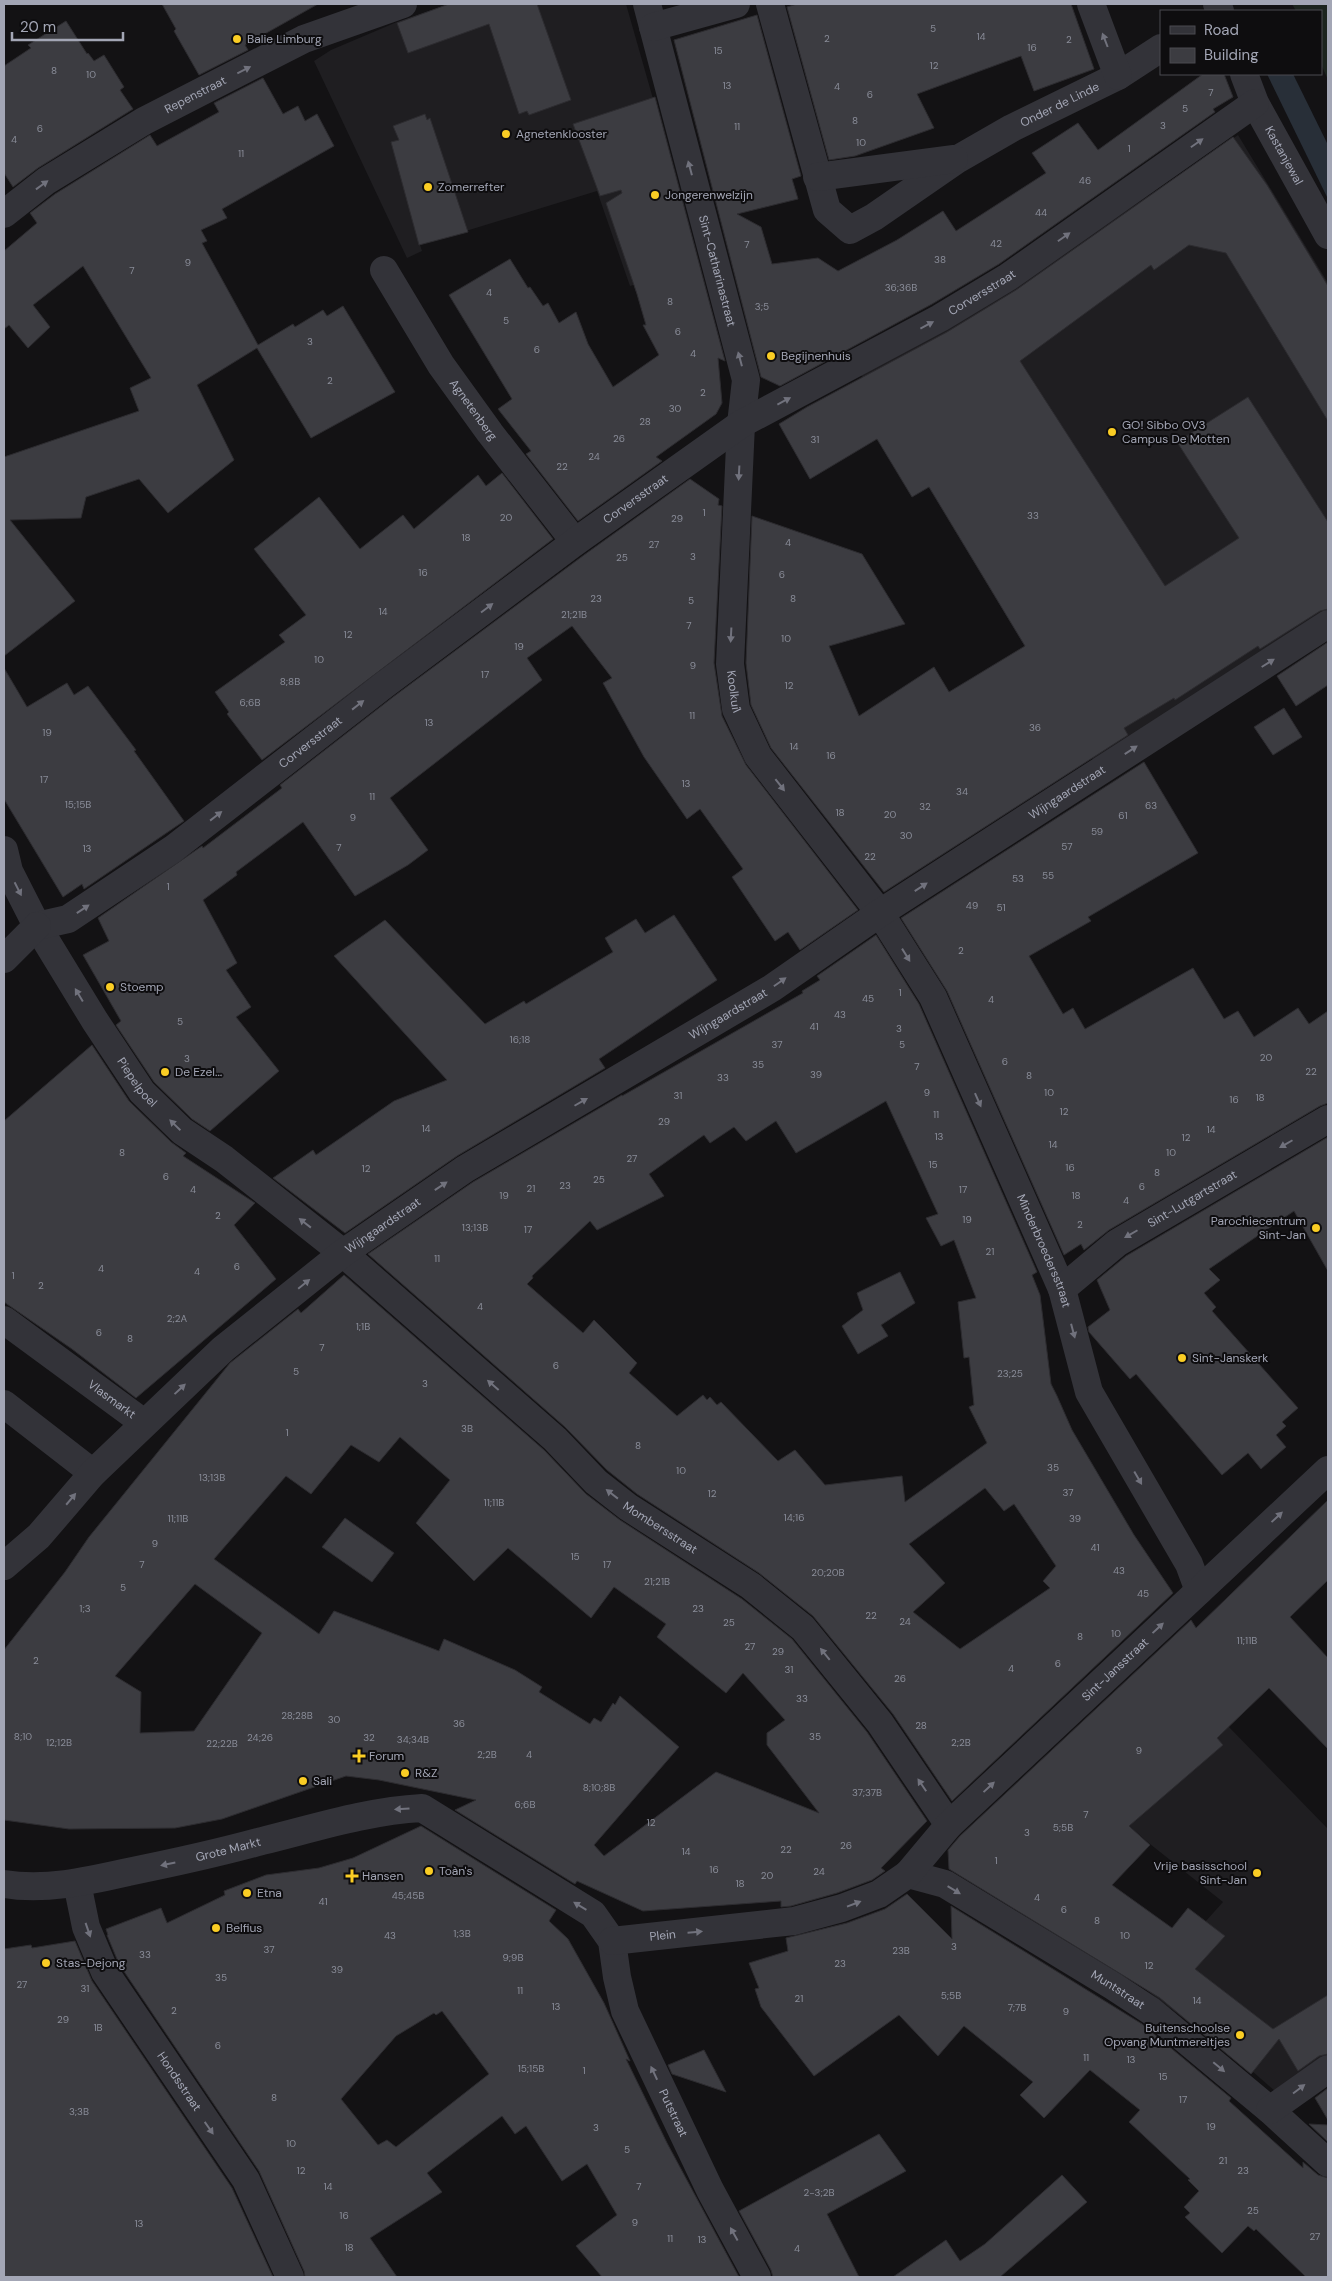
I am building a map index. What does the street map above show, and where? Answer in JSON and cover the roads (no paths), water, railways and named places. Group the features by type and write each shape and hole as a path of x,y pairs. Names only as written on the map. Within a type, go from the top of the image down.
{"street":[{"name":"Repenstraat","path":"4,214 46,181 144,121 304,39 403,4"},
{"path":"650,16 736,4"},
{"name":"Onder de Linde","path":"770,4 827,210 850,230 874,217 958,159 1012,128 1118,76 1160,49"},
{"path":"1091,4 1118,76"},
{"name":"Sint-Catharinastraat","path":"650,16 746,380 741,424"},
{"name":"Kastanjewal","path":"1244,75 1255,103 1328,234"},
{"name":"Corversstraat","path":"38,926 68,919 173,849 376,691 575,542 741,424 940,318 1008,277 1255,103"},
{"name":"Onder de Linde","path":"817,177 958,159"},
{"name":"Agnetenberg","path":"384,270 441,365 490,434 575,542"},
{"name":"Koolkuil","path":"741,424 730,664 736,709 758,756 880,913"},
{"name":"Wijngaardstraat","path":"144,1423 223,1349 343,1253 465,1170 772,988 880,913 1328,624"},
{"name":"Piepelpoel","path":"4,850 9,871 38,926 95,1021 142,1092 182,1131 224,1159 343,1253"},
{"name":"Minderbroedersstraat","path":"880,913 933,997 1062,1289 1089,1392 1189,1564 1199,1591"},
{"path":"4,959 38,926"},
{"name":"Sint-Lutgartstraat","path":"1062,1289 1117,1243 1328,1119"},
{"name":"Mombersstraat","path":"343,1253 555,1440 596,1482 628,1507 751,1586 803,1628 880,1723 949,1825"},
{"name":"Vlasmarkt","path":"4,1320 144,1423 93,1472 39,1536 4,1566"},
{"path":"4,1404 93,1472"},
{"name":"Sint-Jansstraat","path":"908,1874 949,1825 1328,1470"},
{"name":"Grote Markt","path":"4,1884 18,1887 77,1883 216,1854 360,1816 392,1810 422,1808 593,1914 612,1941"},
{"name":"Plein","path":"612,1941 794,1921 842,1908 879,1894 908,1874"},
{"name":"Muntstraat","path":"908,1874 945,1884 1151,2011 1270,2110 1328,2163"},
{"name":"Hondsstraat","path":"77,1883 86,1927 105,1972 246,2180 290,2277"},
{"name":"Putstraat","path":"612,1941 617,1977 625,2011 710,2190 757,2277"},
{"path":"1270,2110 1328,2069"}],"place":[{"name":"Balie Limburg","path":"237,39"},
{"name":"Agnetenklooster","path":"506,134"},
{"name":"Zomerrefter","path":"428,187"},
{"name":"Jongerenwelzijn","path":"655,195"},
{"name":"Begijnenhuis","path":"771,356"},
{"name":"GO! Sibbo OV3 Campus De Motten","path":"1112,432"},
{"name":"Stoemp","path":"110,987"},
{"name":"De Ezel...","path":"165,1072"},
{"name":"Parochiecentrum Sint-Jan","path":"1316,1228"},
{"name":"Sint-Janskerk","path":"1182,1358"},
{"name":"Forum","path":"359,1756"},
{"name":"R&Z","path":"405,1773"},
{"name":"Sali","path":"303,1781"},
{"name":"Toàn's","path":"429,1871"},
{"name":"Vrije basisschool Sint-Jan","path":"1257,1873"},
{"name":"Hansen","path":"352,1876"},
{"name":"Etna","path":"247,1893"},
{"name":"Belfius","path":"216,1928"},
{"name":"Stas-Dejong","path":"46,1963"},
{"name":"Buitenschoolse Opvang Muntmereltjes","path":"1240,2035"}]}
